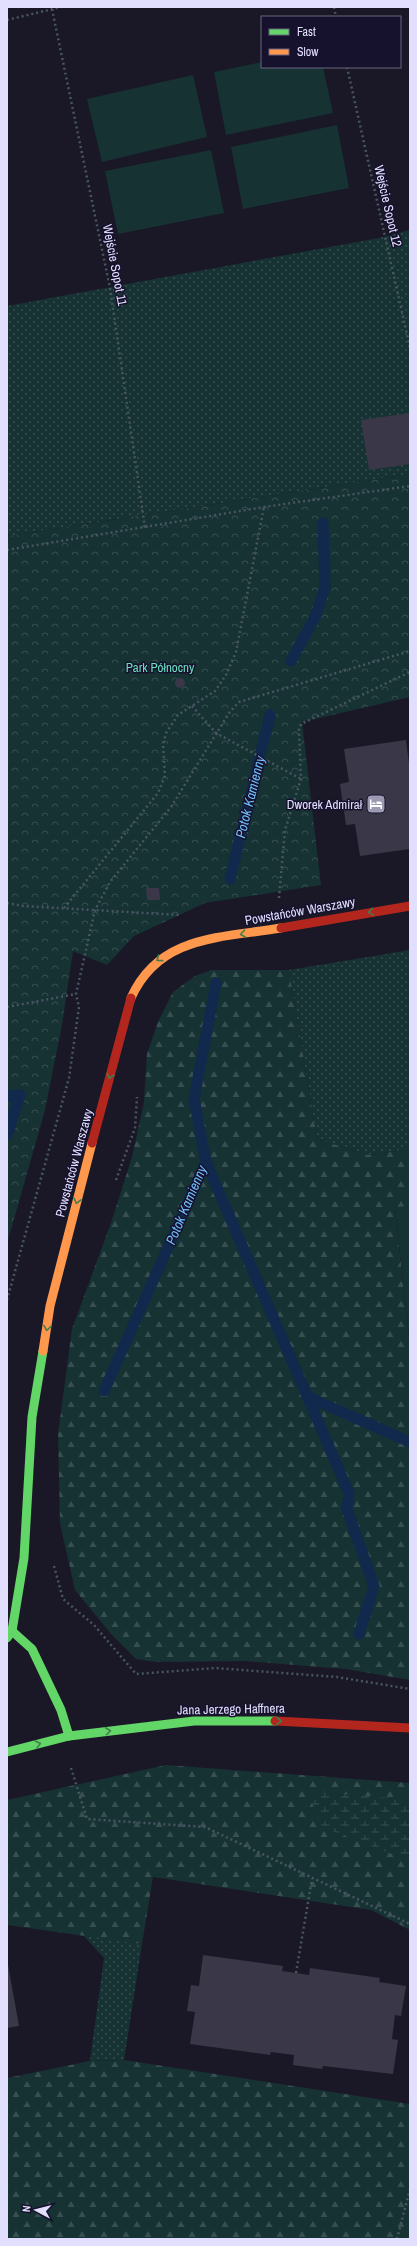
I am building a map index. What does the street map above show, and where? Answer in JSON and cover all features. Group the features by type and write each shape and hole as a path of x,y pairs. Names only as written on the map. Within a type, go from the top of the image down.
{"street":[{"name":"Powstańców Warszawy","path":"9,1634 24,1558 32,1417 50,1306 125,1014 133,990 145,972 156,960 194,942 410,906"},
{"path":"9,1634 32,1649 61,1710 69,1736"},
{"name":"Jana Jerzego Haffnera","path":"7,1752 69,1736 194,1720 283,1721 410,1728"}],"path":[{"path":"7,20 61,7"},
{"name":"Wejście Sopot 11","path":"52,9 110,288 145,528"},
{"name":"Wejście Sopot 12","path":"347,68 410,348"},
{"path":"7,550 264,507 410,486"},
{"path":"64,908 158,793 165,776 163,745 166,733 178,715 215,691 226,675 236,652 264,507"},
{"path":"7,1300 69,1078 79,1007 76,994 95,910 110,882 171,807 228,713 239,702 410,651"},
{"path":"279,902 279,886 285,830 301,779 299,729 301,724 410,672"},
{"path":"192,706 216,734 301,779"},
{"path":"7,903 183,915"},
{"path":"7,1007 76,994"},
{"path":"115,1182 135,1128 136,1093"},
{"path":"53,1561 63,1599 94,1625 136,1674 215,1668 337,1677 410,1689"},
{"path":"64,1770 78,1766"},
{"path":"71,1768 87,1818 205,1827 312,1879 410,1924"},
{"path":"296,1973 312,1879"},
{"path":"397,2239 410,2189"}],"green space":[{"path":"261,62 261,68 323,68 333,113 226,135 214,72"},
{"path":"193,75 207,137 102,162 87,99"},
{"path":"337,125 349,188 243,209 231,147"},
{"path":"211,150 224,213 118,234 105,171"},
{"path":"410,230 410,474 7,536 7,306 379,238"},
{"name":"Park Północny","path":"410,474 410,697 302,722 321,885 205,903 134,936 107,965 73,951 62,1025 45,1110 7,1244 7,536"},
{"path":"410,950 410,1149 368,1155 317,1139 289,970"},
{"path":"211,970 289,970 317,1139 368,1155 410,1149 410,1206 395,1208 410,1346 410,1680 346,1669 244,1661 156,1662 136,1659 111,1634 75,1590 60,1523 58,1434 72,1329 111,1223 132,1157 144,1102 147,1054 158,1022 173,992 195,976"},
{"path":"410,1206 410,1346 395,1207"},
{"path":"166,1765 410,1783 410,1930 371,1910 153,1877 142,1944 7,1925 7,1800"},
{"path":"307,1791 392,1798 410,1804 410,1861 322,1827"},
{"path":"82,1934 142,1944 124,2060 90,2061 104,1958"},
{"path":"124,2060 410,2104 410,2239 7,2239 7,2078 90,2061"}],"building":[{"path":"410,413 410,464 369,470 361,420"},
{"path":"178,678 182,678 184,679 184,687 178,688 175,685 175,681"},
{"name":"Dworek Admirał","path":"406,740 410,771 410,849 360,856 355,824 346,825 340,784 349,782 344,749"},
{"path":"146,888 159,888 160,900 147,900"},
{"path":"203,1955 283,1966 282,1971 309,1975 310,1968 380,1978 379,1982 406,1986 401,2016 395,2015 392,2039 398,2040 393,2074 323,2066 322,2069 293,2065 294,2055 271,2052 270,2055 190,2044 195,2012 187,2011 191,1985 199,1986"},
{"path":"7,1959 19,2026 7,2028"}],"waterway":[{"name":"Potok Kamienny","path":"291,661 316,615 325,587 323,523"},
{"name":"Potok Kamienny","path":"230,879 270,715"},
{"name":"Potok Kamienny","path":"104,1391 206,1162 194,1099 216,983"},
{"path":"7,1096 20,1095 7,1135"},
{"path":"206,1162 349,1493 347,1509 374,1586 359,1634"},
{"path":"308,1397 410,1442"}],"traffic: fast":[{"path":"7,1638 12,1631 24,1558 32,1417 43,1351"},
{"path":"12,1631 32,1649 61,1710 69,1736"},
{"path":"7,1752 69,1736 194,1721 275,1721"}],"traffic: slow":[{"path":"131,998 143,977 158,962 175,951 194,943 215,938 281,928"},
{"path":"43,1351 50,1306 92,1143"}],"traffic: jam":[{"path":"281,928 410,906"},
{"path":"92,1143 131,998"},
{"path":"275,1721 410,1728"}],"place":[{"name":"Dworek Admirał","path":"376,804"}]}
